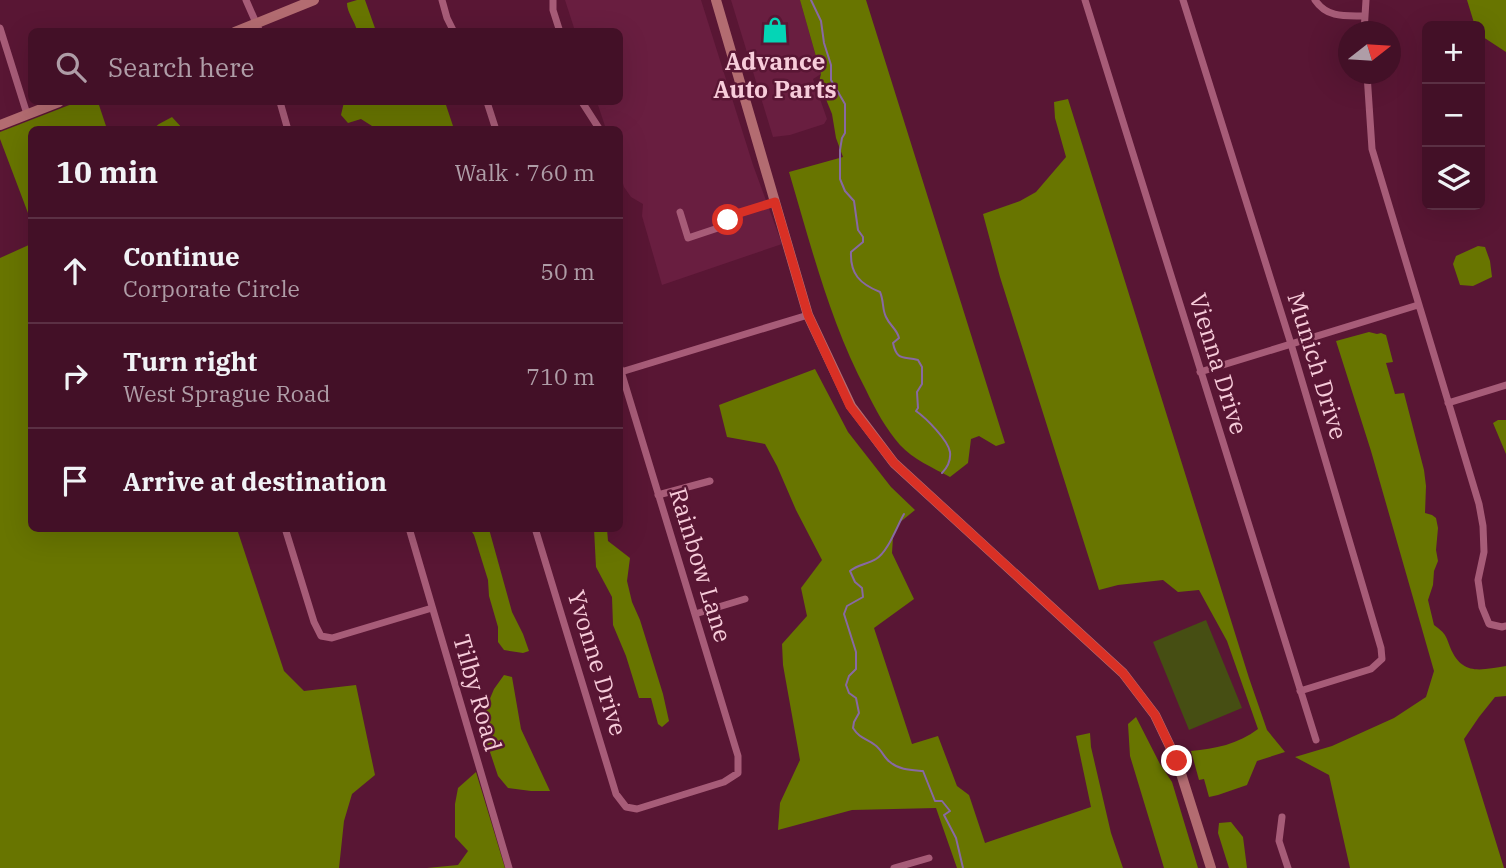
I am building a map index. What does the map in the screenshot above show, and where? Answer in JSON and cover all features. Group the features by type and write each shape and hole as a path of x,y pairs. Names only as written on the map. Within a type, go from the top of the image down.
{"street":[{"path":"246,0 258,27 314,0"},
{"path":"442,0 452,28"},
{"path":"553,0 559,28"},
{"path":"716,0 808,315 850,406 894,463 1123,673 1155,715 1177,761 1211,868"},
{"name":"Vienna Drive","path":"1085,0 1316,740"},
{"name":"Munich Drive","path":"1183,0 1291,344 1381,648 1382,659 1371,669 1300,691"},
{"path":"1315,0 1328,13 1364,16"},
{"path":"1364,21 1366,0"},
{"path":"0,28 27,114"},
{"path":"1368,84 1373,149 1479,504 1484,552 1478,580 1482,607 1489,624 1504,626"},
{"path":"0,125 51,105"},
{"path":"281,105 287,126"},
{"path":"488,105 494,126"},
{"path":"584,105 597,126"},
{"path":"680,212 688,238 721,227 733,215 775,202"},
{"path":"1200,372 1418,305"},
{"path":"623,369 808,315"},
{"name":"Rainbow Lane","path":"623,380 738,756 738,773"},
{"path":"1448,402 1506,385"},
{"path":"658,495 710,481"},
{"path":"286,532 314,622 321,636 332,638 432,608"},
{"name":"Tilby Road","path":"410,532 509,868"},
{"name":"Yvonne Drive","path":"536,532 616,794 626,807 637,809 724,782 738,773"},
{"path":"695,614 744,599"},
{"path":"1282,817 1279,841 1288,868"},
{"path":"894,868 929,858"}],"shaded area":[{"path":"565,0 701,0 753,165 782,244 662,285 642,216 643,204 631,197 623,184 623,126 605,126 598,105 623,105 623,28 574,28"},
{"path":"731,0 800,0 821,74 813,79 827,119 824,124 790,135 773,137"}],"green space":[{"path":"365,0 375,28 356,28 347,3"},
{"path":"800,0 866,0 1005,443 996,446 979,436 971,439 968,463 950,477 905,450 881,419 842,338 814,256 789,172 843,157 832,114 819,82 821,74"},
{"path":"1467,0 1506,0 1506,52 1485,38 1485,21 1473,21"},
{"path":"1068,99 1249,678 1267,730 1285,752 1257,761 1247,785 1209,797 1204,779 1199,780 1191,751 1226,745 1258,729 1227,641 1199,590 1178,592 1163,580 1099,590 1000,277 983,214 1020,201 1036,192 1066,157 1055,118 1054,102"},
{"path":"69,105 99,105 106,126 28,126 28,213 0,139 0,132"},
{"path":"343,105 446,105 453,126 372,126 361,119 348,123 341,115"},
{"path":"172,117 180,126 157,126"},
{"path":"28,245 28,532 238,532 284,671 304,691 356,685 375,775 352,794 344,821 339,868 0,868 0,258"},
{"path":"1478,246 1485,247 1492,277 1473,286 1460,285 1453,264 1456,256"},
{"path":"1369,332 1386,335 1393,362 1386,363 1395,394 1404,393 1424,470 1425,513 1436,518 1438,561 1428,600 1434,625 1445,634 1455,656 1466,667 1480,669 1506,666 1506,696 1495,697 1464,739 1504,868 1350,868 1329,775 1295,757 1332,746 1394,718 1426,697 1434,671 1371,451 1336,341"},
{"path":"815,369 848,432 891,487 915,510 899,523 893,537 892,553 914,599 874,628 912,744 938,736 957,786 969,795 985,843 1091,807 1076,736 1090,733 1111,833 1123,868 957,868 936,808 852,810 778,830 780,803 800,760 783,665 782,644 807,616 801,588 822,560 765,444 727,437 719,405"},
{"path":"1506,420 1506,454 1493,423"},
{"path":"472,532 490,532 512,612 529,651 523,653 504,650 498,642 498,627 489,596 488,580"},
{"path":"594,532 607,532 608,541 630,558 627,581 632,602 640,620 669,721 662,727 658,724 651,698 639,698 613,625 612,597 596,567"},
{"path":"1206,620 1242,708 1189,730 1153,642"},
{"path":"504,675 512,677 521,729 550,791 508,788 498,776 483,731 486,708"},
{"path":"1136,717 1172,782 1198,868 1164,868 1130,756 1128,724"},
{"path":"476,772 505,868 427,868 458,865 468,851 455,837 455,804 458,788"},
{"path":"1231,822 1243,837 1247,868 1229,868 1218,833 1219,823"}],"waterway":[{"path":"811,0 821,21 831,65 831,80 845,104 840,179 845,191 854,201 858,230 863,237 863,242 851,252 852,266 862,282 880,292 885,314 899,338 893,343 899,356 918,360 922,367 922,384 917,392 916,411 936,430 948,447 949,461 942,473"},
{"path":"904,514 880,556 850,571 855,582 862,588 863,597 847,606 844,614 856,652 856,669 849,676 846,685 849,693 856,698 859,713 853,728 897,767 923,771 935,801 942,801 950,811 944,815 956,838 963,868"}],"place":[{"name":"Advance Auto Parts","path":"775,30"}],"route":[{"path":"728,220 733,215 775,202 808,315 850,406 894,463 1123,673 1155,715 1177,761"}]}
